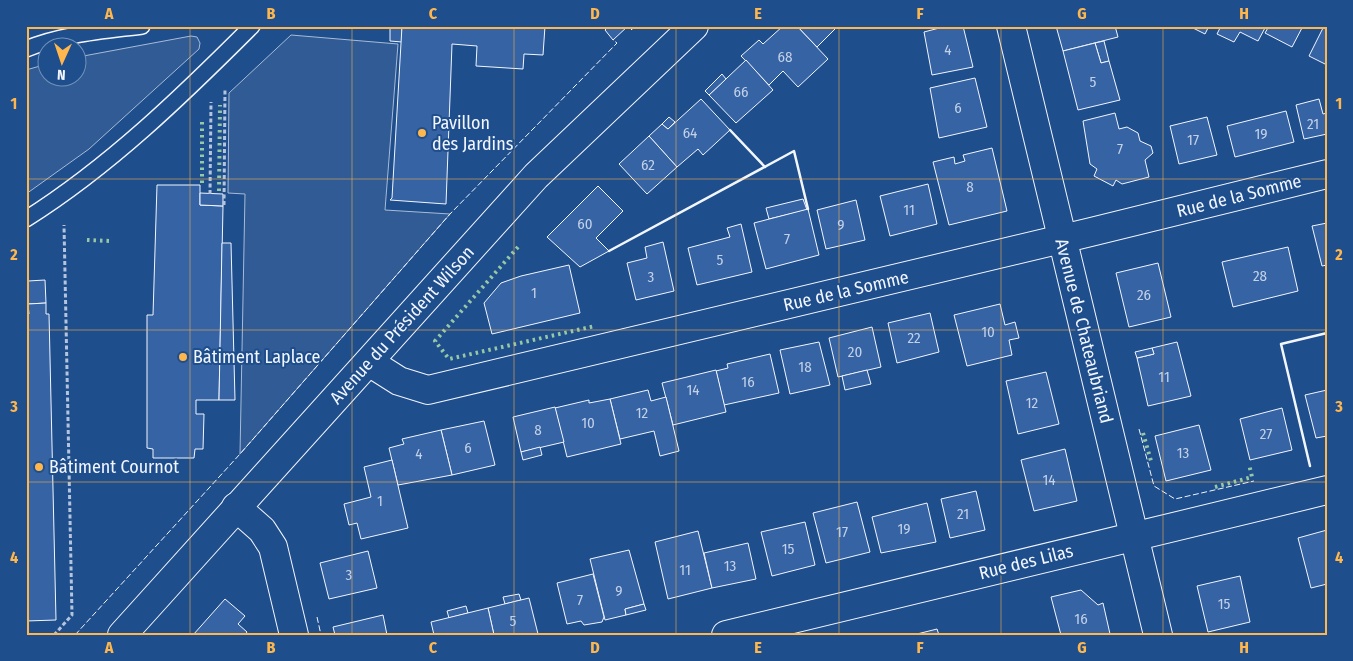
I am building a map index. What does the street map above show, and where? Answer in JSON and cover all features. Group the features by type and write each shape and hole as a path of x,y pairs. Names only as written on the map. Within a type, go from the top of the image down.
{"street":[{"name":"Avenue du Président Wilson","path":"122,635 536,176 694,26"},
{"name":"Avenue de Chateaubriand","path":"1012,26 1158,635"},
{"name":"Rue de la Somme","path":"369,362 399,381 428,390 1327,174"},
{"name":"Rue des Lilas","path":"726,635 1327,490"},
{"path":"236,507 262,530 273,547 294,635"}],"lane":[{"path":"26,49 39,44 95,32 142,26"},
{"path":"26,219 50,204 112,157 180,98 252,26"}],"path":[{"path":"385,26 390,26"},
{"path":"224,205 225,85"},
{"path":"210,194 211,99"},
{"path":"50,204 64,223 72,615 54,635"}],"shaded area":[{"path":"291,35 398,44 385,210 450,214 240,454 245,194 228,193 229,93"},
{"path":"191,36 197,37 200,43 199,49 89,149 26,194 26,70 38,67 38,88 88,88 88,55"}],"building":[{"path":"390,26 402,26 402,42 390,41"},
{"name":"Pavillon des Jardins","path":"402,26 545,26 543,55 524,54 523,69 476,66 477,46 452,44 446,204 390,200 392,198"},
{"path":"609,26 628,26 613,40 605,30"},
{"path":"783,26 797,26 828,59 798,87 783,71 769,85 741,56 759,40 763,44"},
{"path":"797,26 838,26 817,47"},
{"path":"947,26 963,26 973,67 932,75 924,32"},
{"path":"1056,26 1115,26 1118,37 1063,51"},
{"path":"1189,26 1209,26 1205,34"},
{"path":"1221,26 1266,26 1258,41 1240,32 1234,42 1217,34"},
{"path":"1269,26 1303,26 1292,47 1265,33"},
{"path":"1324,26 1327,26 1327,65 1309,56"},
{"path":"1104,41 1109,61 1101,63 1095,43"},
{"path":"1095,43 1101,63 1109,61 1120,100 1078,110 1063,51"},
{"path":"746,60 773,90 736,123 709,95"},
{"path":"722,74 726,79 709,95 705,91"},
{"path":"975,78 987,127 939,138 930,88"},
{"path":"701,99 730,130 703,155 698,149 677,167 649,136 662,124 668,129"},
{"path":"1319,99 1323,114 1327,113 1327,134 1304,139 1296,105"},
{"path":"1286,111 1294,142 1235,157 1227,126"},
{"path":"1115,113 1119,129 1127,127 1138,133 1140,141 1151,146 1153,153 1145,160 1149,177 1122,184 1116,180 1113,186 1094,176 1097,169 1090,164 1083,121"},
{"path":"669,117 675,122 668,129 662,124"},
{"path":"1207,117 1217,155 1179,164 1170,126"},
{"path":"649,136 677,167 647,194 619,164"},
{"path":"992,148 1007,211 949,225 933,162 954,157 955,164 965,161 963,155"},
{"path":"928,184 937,224 890,236 880,196"},
{"name":"Bâtiment Laplace","path":"157,185 200,185 200,205 223,206 219,400 196,400 196,414 204,414 203,449 195,449 194,458 153,458 153,449 147,448 147,315 153,315"},
{"path":"598,186 623,211 596,238 609,251 580,267 547,237"},
{"path":"200,193 223,194 223,206 200,205"},
{"path":"803,199 807,210 769,219 766,208"},
{"path":"856,200 865,240 826,249 817,210"},
{"path":"808,209 819,255 766,269 754,223"},
{"path":"1327,223 1327,265 1322,266 1312,226"},
{"path":"741,224 752,272 697,285 688,248 730,237 727,228"},
{"path":"663,242 674,291 636,300 627,263 647,258 645,247"},
{"path":"222,243 231,243 235,400 219,400"},
{"path":"1288,247 1298,291 1233,307 1222,262"},
{"path":"1158,263 1171,317 1129,327 1116,273"},
{"path":"569,265 580,313 492,334 484,303 501,283 521,276"},
{"path":"45,280 46,303 28,304 28,281"},
{"name":"Bâtiment Cournot","path":"46,303 46,314 49,314 56,620 26,621 26,314 29,314 28,304"},
{"path":"1000,304 1005,325 1015,322 1019,338 1009,340 1012,355 967,366 954,315"},
{"path":"930,313 939,352 897,363 888,323"},
{"path":"872,327 881,367 838,377 829,338"},
{"path":"819,342 830,385 790,394 780,350"},
{"path":"1177,342 1191,396 1148,406 1137,358 1154,354 1152,348"},
{"path":"1152,348 1154,354 1137,358 1135,352"},
{"path":"770,354 779,393 724,405 716,371 728,368 727,364"},
{"path":"716,370 726,412 673,425 662,383"},
{"path":"867,370 871,384 845,390 842,376"},
{"path":"1046,372 1059,424 1018,434 1006,381"},
{"path":"648,390 651,401 666,397 679,451 660,456 654,431 620,439 610,399"},
{"path":"1327,390 1327,436 1316,438 1305,395"},
{"path":"610,399 621,444 567,457 555,408 589,400 589,403"},
{"path":"555,407 564,442 521,452 513,417"},
{"path":"1282,408 1292,450 1250,460 1240,419"},
{"path":"484,421 495,465 452,475 441,430"},
{"path":"1199,425 1211,470 1166,481 1155,436"},
{"path":"441,430 452,475 398,485 389,448 404,444 402,439"},
{"path":"540,447 542,455 523,460 521,452"},
{"path":"1065,449 1077,501 1034,511 1021,460"},
{"path":"392,460 408,528 361,539 357,523 349,525 344,504 371,497 364,467"},
{"path":"976,491 985,530 950,538 941,499"},
{"path":"857,502 870,552 826,563 813,513"},
{"path":"927,503 936,542 881,553 872,517"},
{"path":"805,522 815,565 772,576 761,532"},
{"path":"1327,530 1327,584 1311,588 1298,538"},
{"path":"698,531 712,588 668,599 655,542"},
{"path":"748,543 756,579 712,588 704,553"},
{"path":"629,550 644,604 625,609 626,615 605,620 590,559"},
{"path":"368,551 377,588 329,599 320,563"},
{"path":"593,574 604,617 602,622 584,625 581,621 567,624 557,583"},
{"path":"1240,576 1250,622 1208,632 1197,586"},
{"path":"1081,590 1098,605 1103,603 1110,634 1061,635 1051,597"},
{"path":"519,594 521,600 505,604 503,597"},
{"path":"529,598 538,634 494,635 488,608"},
{"path":"225,599 245,616 238,624 247,632 245,635 193,635"},
{"path":"644,604 646,610 626,615 625,609"},
{"path":"466,606 468,613 449,618 447,611"},
{"path":"488,608 494,635 434,635 431,622"},
{"path":"383,615 387,635 335,635 333,627"},
{"path":"937,629 939,635 913,635"}],"hedge":[{"path":"219,191 220,105"},
{"path":"202,120 202,183"},
{"path":"87,240 111,241"},
{"path":"518,247 435,341 449,359 595,326"},
{"path":"1143,433 1151,461"},
{"path":"1215,487 1252,477 1249,464"}],"fence":[{"path":"628,26 632,30 635,26"},
{"path":"75,635 240,454 450,214 617,43 613,40"},
{"path":"1139,429 1154,486 1175,499 1254,481"},
{"path":"317,617 321,635"}],"wall":[{"path":"730,130 765,167"},
{"path":"609,251 794,151 808,209"},
{"path":"1310,466 1281,344 1327,333"}],"place":[{"name":"Pavillon des Jardins","path":"422,133"},
{"name":"Bâtiment Laplace","path":"183,357"},
{"name":"Bâtiment Cournot","path":"39,467"}]}
